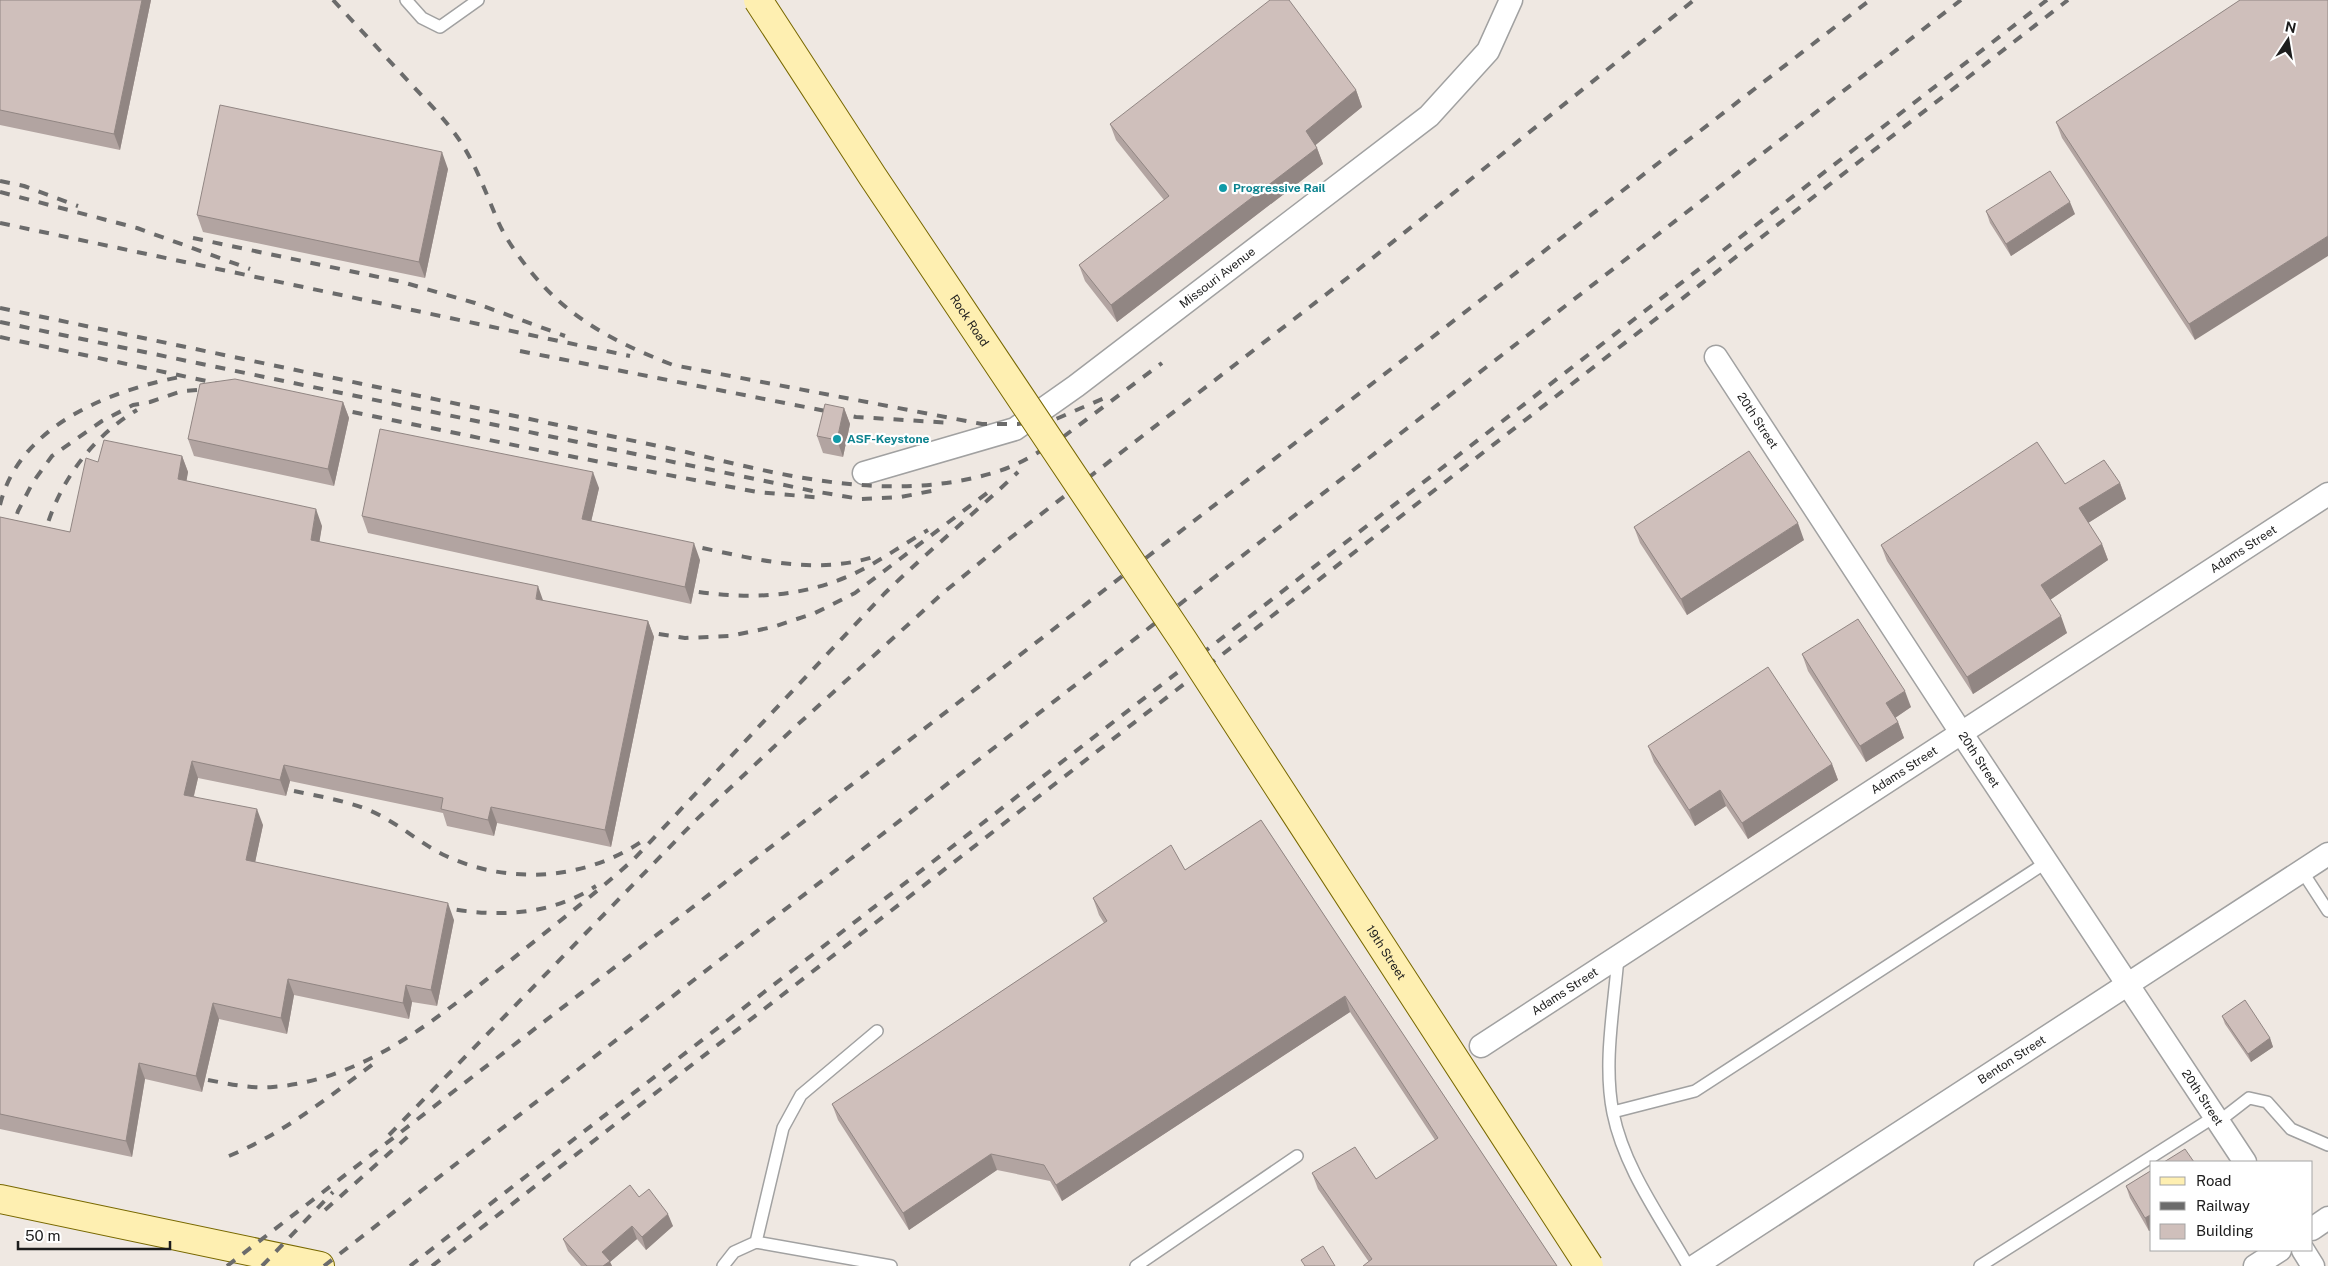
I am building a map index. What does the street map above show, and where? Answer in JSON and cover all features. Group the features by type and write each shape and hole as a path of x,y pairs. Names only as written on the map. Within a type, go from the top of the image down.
{"main road":[{"name":"Rock Road","path":"758,0 879,186 1183,640"},
{"name":"19th Street","path":"1183,640 1589,1266"},
{"path":"0,1199 320,1266"}],"street":[{"name":"Missouri Avenue","path":"864,473 1015,429 1076,386 1429,116 1488,51 1512,0"},
{"name":"20th Street","path":"1716,357 2244,1161"},
{"name":"Adams Street","path":"1481,1046 2328,494"},
{"name":"Benton Street","path":"1695,1266 2328,854"},
{"path":"2313,1228 2328,1218"},
{"path":"2255,1266 2278,1251"},
{"path":"2303,1251 2313,1266"}],"lane":[{"path":"406,0 422,18 440,27 478,0"},
{"path":"1613,1112 1695,1091 2047,862"},
{"path":"2302,871 2328,911"},
{"path":"1618,957 1609,1072 1613,1112 1627,1156 1688,1266"},
{"path":"756,1242 783,1128 801,1095 877,1031"},
{"path":"1980,1266 2249,1098 2267,1102 2291,1129 2328,1144"},
{"path":"1136,1266 1297,1156"},
{"path":"723,1266 734,1252 756,1242 891,1266"}],"building":[{"path":"0,0 142,0 114,134 0,110"},
{"name":"Progressive Rail","path":"1270,0 1289,0 1356,90 1306,131 1317,148 1111,305 1079,265 1169,196 1110,124"},
{"path":"2240,0 2328,0 2328,236 2189,324 2056,122"},
{"path":"220,105 442,152 419,262 197,215"},
{"path":"2050,171 2070,202 2006,244 1986,211"},
{"path":"235,379 343,402 328,469 188,439 200,384"},
{"path":"825,404 844,408 837,440 817,436"},
{"path":"380,429 593,472 582,519 694,543 685,587 362,516"},
{"path":"104,440 182,456 178,479 316,509 311,540 538,586 536,599 648,621 605,830 491,807 488,820 441,809 443,798 284,765 280,780 192,761 184,795 257,809 246,860 448,903 431,990 406,985 403,1003 288,979 281,1018 213,1003 196,1076 139,1063 126,1141 0,1114 0,517 70,532 86,458 98,462"},
{"path":"2037,442 2065,484 2104,460 2120,483 2079,508 2102,544 2041,585 2061,616 1967,677 1881,545"},
{"path":"1749,451 1798,523 1681,599 1634,527"},
{"path":"1858,619 1905,691 1886,703 1898,722 1860,746 1802,654"},
{"path":"1768,667 1832,764 1742,823 1720,790 1689,810 1648,746"},
{"path":"1261,820 1557,1266 1363,1266 1372,1259 1312,1173 1355,1147 1376,1179 1438,1138 1345,996 1056,1185 1044,1165 991,1154 903,1213 832,1104 1107,921 1093,898 1171,845 1185,870"},
{"path":"2245,1000 2270,1038 2248,1054 2222,1016"},
{"path":"2185,1149 2193,1161 2166,1161"},
{"path":"2150,1171 2150,1215 2145,1218 2126,1186"},
{"path":"630,1185 639,1197 649,1189 668,1214 642,1237 632,1226 602,1252 610,1261 603,1266 587,1266 563,1239"},
{"path":"1323,1246 1335,1266 1305,1266 1301,1260"}],"railway":[{"path":"333,0 431,105 456,136 477,171 503,232 527,267 558,301 593,327 631,347 673,365 982,424"},
{"path":"389,1135 696,820 943,593 1005,542 1359,269 1694,0"},
{"path":"227,1266 1870,0"},
{"path":"324,1266 1961,0"},
{"path":"410,1266 2047,0"},
{"path":"432,1266 2068,0"},
{"path":"0,181 24,186 78,206"},
{"path":"0,192 137,228 250,269"},
{"path":"0,223 630,356"},
{"path":"193,238 402,282 475,303 565,336"},
{"path":"0,308 682,451 759,469 838,483 918,486 957,481 1006,469 1034,455 1069,433"},
{"path":"0,322 813,491 860,499 901,497 941,489"},
{"path":"0,337 225,385"},
{"path":"520,351 856,417 952,423"},
{"path":"1063,437 1162,363"},
{"path":"0,505 10,477 26,454 46,433 96,403 152,383 180,377"},
{"path":"11,533 18,511 33,482 52,456 102,421 133,405 150,402 182,391 212,389"},
{"path":"977,424 1018,424 1056,419 1109,396"},
{"path":"333,408 757,492 824,498"},
{"path":"43,540 57,501 77,465 104,435 137,410"},
{"path":"208,1080 249,1087 273,1087 306,1082 338,1073 368,1060 397,1044 452,1006 570,913 634,859 884,594 1018,472"},
{"path":"639,631 685,638 730,636 773,627 815,613 855,593 991,490"},
{"path":"679,589 744,596 807,590 849,576 928,530"},
{"path":"683,544 754,559 802,565 849,563 873,557"},
{"path":"294,791 361,807 389,821 446,856 471,866 497,872 523,875 550,874 576,870 601,862 625,851 648,837"},
{"path":"437,906 478,912 519,912 559,904 596,886"},
{"path":"229,1156 250,1147 288,1125 380,1059"},
{"path":"325,1210 413,1132"},
{"path":"262,1266 333,1192"}],"place":[{"name":"Progressive Rail","path":"1223,188"},
{"name":"ASF-Keystone","path":"837,439"}]}
